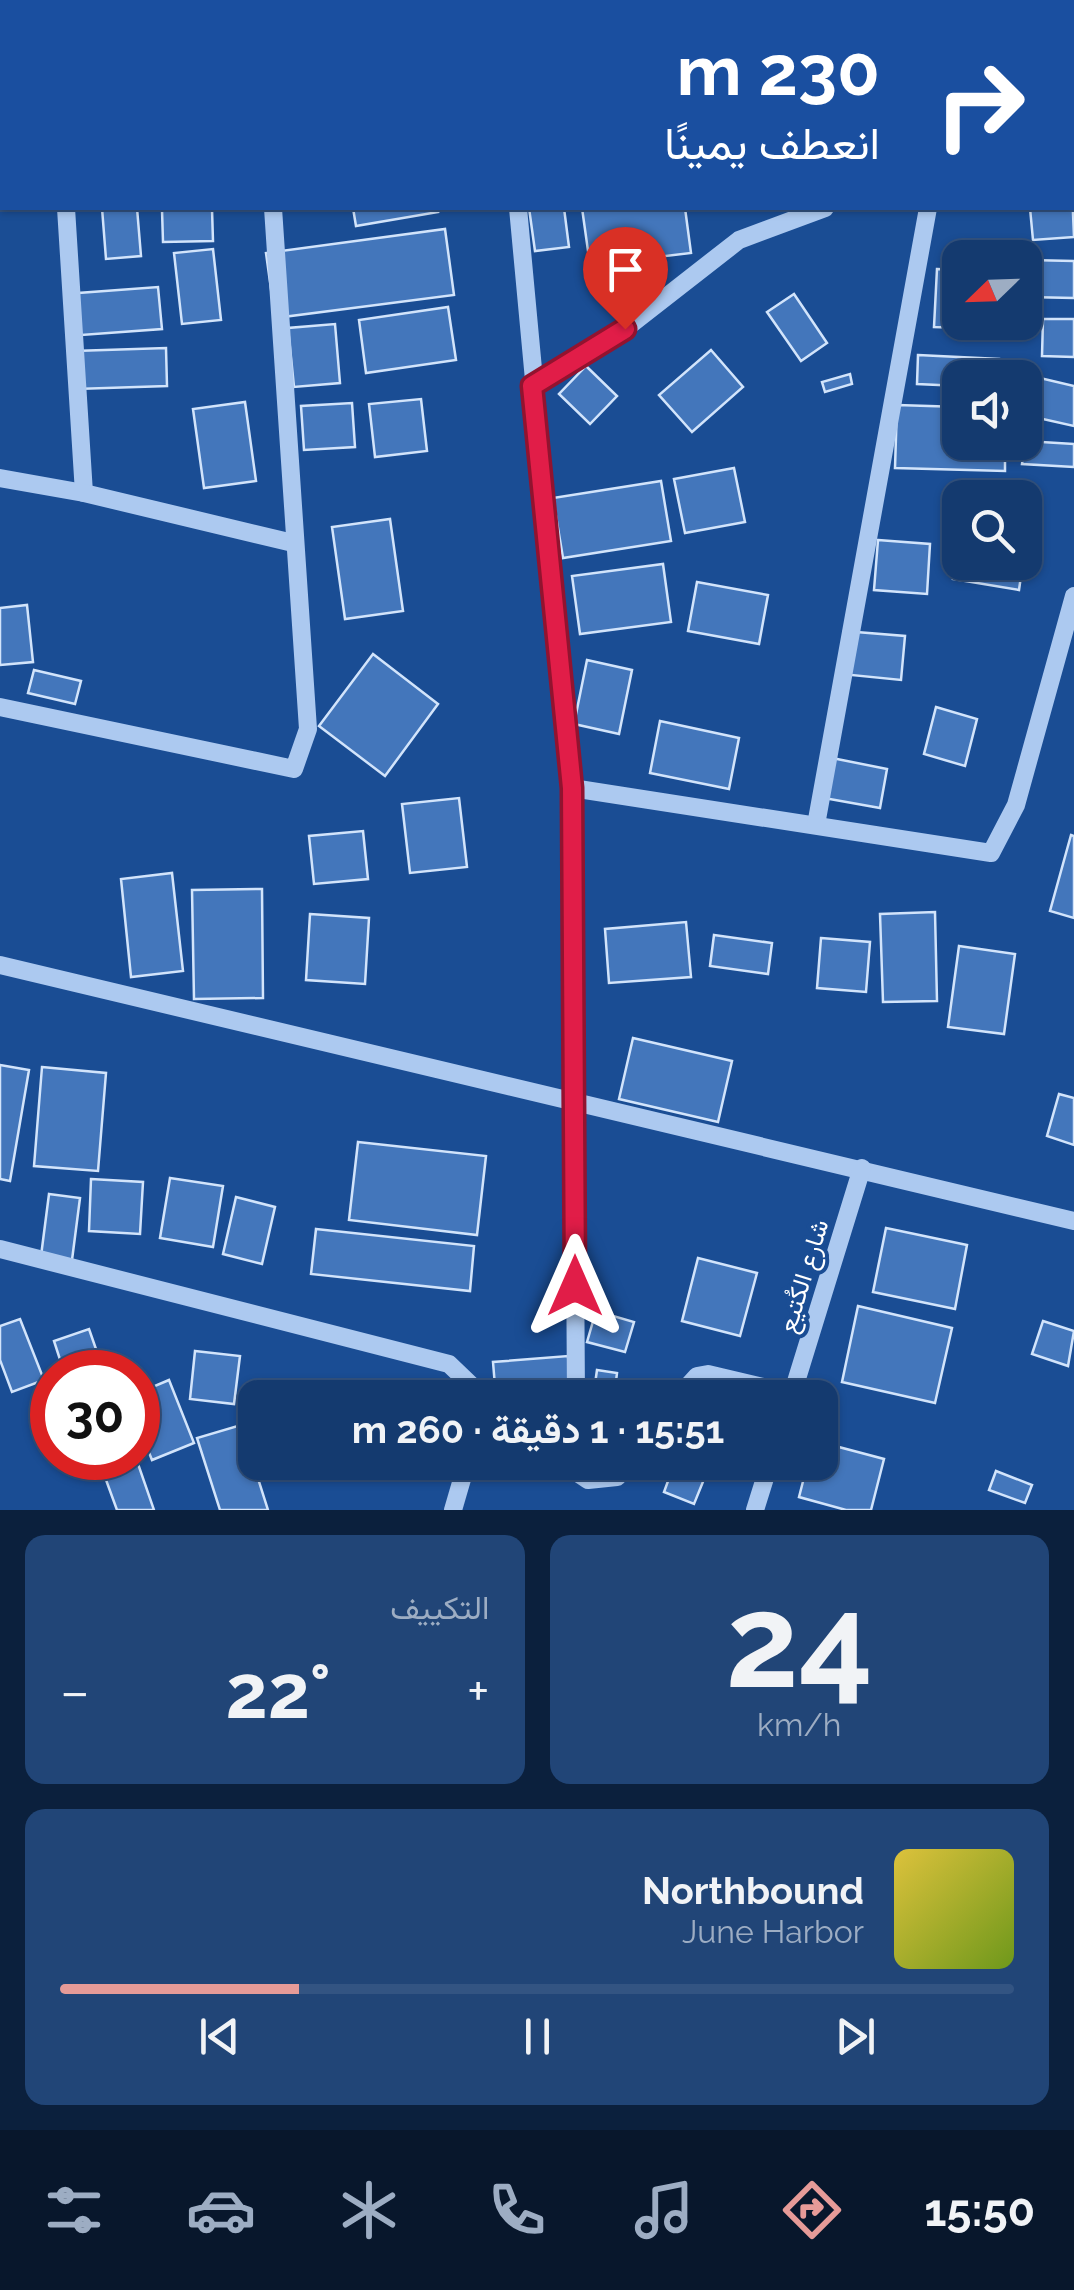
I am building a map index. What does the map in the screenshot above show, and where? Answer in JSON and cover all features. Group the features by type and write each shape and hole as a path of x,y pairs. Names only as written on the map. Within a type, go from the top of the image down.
{"street":[{"path":"66,210 84,493"},
{"path":"0,708 294,769 308,729 273,210"},
{"path":"518,210 572,788 576,1380"},
{"path":"532,386 625,329 739,240 819,210"},
{"path":"816,826 928,210"},
{"path":"0,478 84,493 293,543"},
{"path":"572,788 991,852 1016,805 1074,596"},
{"path":"0,966 1074,1221"},
{"name":"شارع الكُتيع","path":"797,1380 862,1168"},
{"path":"0,1249 450,1364 466,1380"},
{"path":"693,1380 708,1374 731,1380"},
{"path":"453,1510 462,1480"},
{"path":"754,1510 764,1480"}],"building":[{"path":"102,210 137,210 141,256 106,259"},
{"path":"162,210 212,210 213,241 163,242"},
{"path":"353,210 438,212 356,226"},
{"path":"529,210 564,210 569,247 535,251"},
{"path":"582,210 685,210 691,253 590,265"},
{"path":"1030,210 1073,210 1074,237 1033,240"},
{"path":"445,229 454,295 275,318 266,253"},
{"path":"213,249 221,320 182,324 174,253"},
{"path":"1042,260 1074,261 1074,298 1042,297"},
{"path":"937,269 942,269 942,327 934,327"},
{"path":"158,287 162,329 68,336 65,294"},
{"path":"794,294 827,343 801,361 767,312"},
{"path":"448,307 456,360 366,373 359,320"},
{"path":"1043,319 1074,319 1074,357 1042,356"},
{"path":"335,324 340,383 294,387 288,328"},
{"path":"166,348 167,386 76,389 74,351"},
{"path":"711,350 743,387 692,432 659,395"},
{"path":"918,355 999,359 942,360 942,385 917,384"},
{"path":"586,366 617,396 590,424 559,394"},
{"path":"850,374 852,384 825,392 822,382"},
{"path":"1042,378 1074,386 1074,426 1042,419"},
{"path":"421,399 427,451 375,457 369,404"},
{"path":"245,402 256,481 204,488 193,409"},
{"path":"352,403 355,447 304,450 301,406"},
{"path":"897,405 942,406 942,460 1005,460 1005,471 895,468"},
{"path":"1042,442 1074,444 1074,467 1022,464 1023,460 1042,460"},
{"path":"734,468 745,522 685,533 674,479"},
{"path":"661,481 671,541 563,558 553,498"},
{"path":"390,519 403,611 345,619 332,527"},
{"path":"878,540 930,544 927,594 874,590"},
{"path":"663,564 671,622 580,634 572,576"},
{"path":"959,580 1020,580 1019,590"},
{"path":"697,582 768,595 759,644 688,631"},
{"path":"27,605 33,662 0,665 0,608"},
{"path":"844,631 905,636 901,680 841,674"},
{"path":"373,654 438,704 385,776 319,726"},
{"path":"587,660 632,670 619,734 574,724"},
{"path":"34,670 81,681 75,704 28,693"},
{"path":"936,707 977,719 965,766 924,754"},
{"path":"660,721 739,738 729,789 650,773"},
{"path":"832,758 887,769 880,808 824,798"},
{"path":"459,798 467,867 410,873 402,804"},
{"path":"363,831 368,879 314,884 309,836"},
{"path":"1071,835 1074,836 1074,918 1050,911"},
{"path":"172,873 183,971 131,977 121,879"},
{"path":"262,889 263,998 194,999 192,890"},
{"path":"935,912 937,1001 883,1002 880,914"},
{"path":"310,914 369,918 365,984 306,980"},
{"path":"686,922 691,977 609,983 605,929"},
{"path":"714,935 772,943 768,974 710,966"},
{"path":"821,938 870,942 866,992 817,988"},
{"path":"959,946 1015,954 1004,1034 948,1027"},
{"path":"633,1038 732,1061 718,1122 619,1099"},
{"path":"0,1065 29,1070 10,1181 0,1179"},
{"path":"42,1067 106,1073 98,1171 34,1166"},
{"path":"1059,1094 1074,1098 1074,1145 1047,1136"},
{"path":"358,1142 486,1156 477,1235 349,1220"},
{"path":"170,1178 223,1186 213,1247 160,1238"},
{"path":"91,1179 143,1182 140,1234 89,1231"},
{"path":"49,1194 80,1198 72,1260 41,1256"},
{"path":"236,1197 275,1207 262,1264 223,1254"},
{"path":"886,1228 967,1245 955,1309 873,1292"},
{"path":"316,1229 474,1246 470,1291 311,1274"},
{"path":"698,1258 757,1273 740,1336 682,1321"},
{"path":"858,1306 952,1328 935,1403 842,1382"},
{"path":"596,1311 634,1322 625,1352 587,1342"},
{"path":"20,1319 32,1350 30,1385 12,1392 0,1360 0,1326"},
{"path":"1043,1321 1074,1331 1068,1366 1032,1354"},
{"path":"89,1329 96,1350 57,1350 54,1341"},
{"path":"195,1351 240,1356 234,1404 190,1399"},
{"path":"568,1356 570,1380 494,1380 493,1362"},
{"path":"597,1370 617,1373 616,1380 596,1380"},
{"path":"169,1380 194,1443 160,1457 160,1384"},
{"path":"238,1426 238,1480 258,1480 268,1510 220,1510 197,1438"},
{"path":"838,1447 884,1459 871,1510 846,1510 799,1497 803,1480 838,1480"},
{"path":"996,1471 1032,1485 1025,1503 989,1490"},
{"path":"106,1480 144,1480 154,1510 117,1510"},
{"path":"668,1480 704,1480 694,1504 664,1492"}],"route":[{"path":"575,1286 572,788 532,386 625,329"}]}
